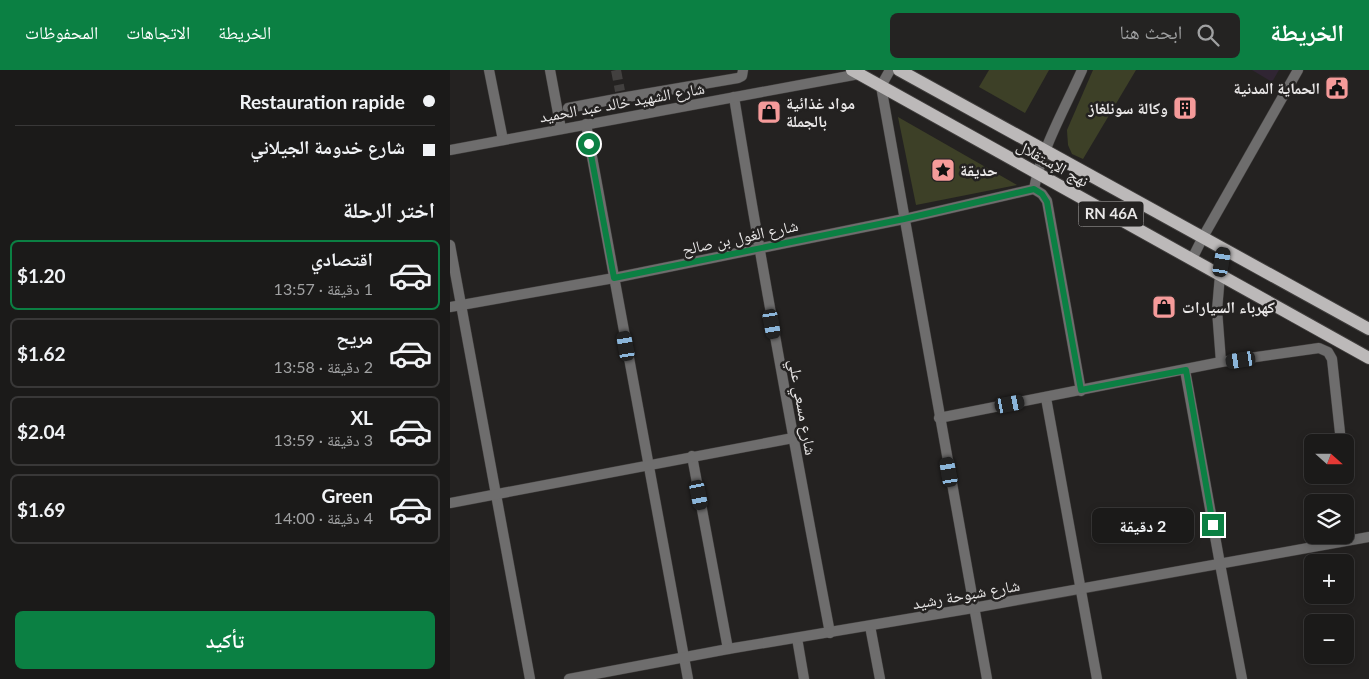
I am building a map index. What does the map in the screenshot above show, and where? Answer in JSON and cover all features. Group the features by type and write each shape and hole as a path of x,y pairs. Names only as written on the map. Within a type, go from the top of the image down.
{"main road":[{"name":"نهج الإستقلال","path":"898,70 1369,328"},
{"name":"نهج الإستقلال","path":"857,71 1369,358"}],"street":[{"path":"489,70 503,140"},
{"path":"550,70 561,129"},
{"path":"568,108 620,94 738,78 742,76 743,70"},
{"path":"890,70 881,86 987,679"},
{"path":"1081,390 1047,202 1042,194 1034,189 1046,151 1082,70"},
{"path":"1192,259 1298,70"},
{"name":"شارع الشهيد خالد عبد الحميد","path":"450,150 734,97 857,71"},
{"name":"شارع مسعي علي","path":"734,97 793,438 830,632"},
{"path":"586,124 688,679"},
{"name":"شارع الغول بن صالح","path":"450,307 614,278 904,219 1034,189"},
{"path":"450,245 530,679"},
{"path":"1221,362 1217,310 1224,249"},
{"path":"940,418 1221,362 1319,348 1328,352 1332,359 1339,434"},
{"path":"1186,370 1242,679"},
{"path":"1046,398 1097,679"},
{"path":"450,503 793,438"},
{"path":"692,456 728,649"},
{"name":"شارع شبوحة رشيد","path":"568,679 728,649 974,608 1369,537"},
{"path":"870,626 880,679"},
{"path":"797,638 804,679"}],"shaded area":[{"path":"1252,70 1279,70 1272,82"}],"green space":[{"path":"989,70 1049,70 1025,113 979,87"},
{"path":"1093,70 1136,70 1083,159 1072,154 1068,145 1067,130"},
{"path":"898,117 1017,185 916,205"}],"tunnel":[{"path":"616,70 620,91"}],"place":[{"name":"الحماية المدنية","path":"1337,88"},
{"name":"وكالة سونلغاز","path":"1185,108"},
{"name":"مواد غذائية بالجملة","path":"769,112"},
{"name":"حديقة","path":"943,170"},
{"name":"كهرباء السيارات","path":"1164,307"}],"route":[{"path":"589,144 614,278 904,219 1034,189 1042,194 1047,202 1081,390 1186,370 1213,525"}]}
